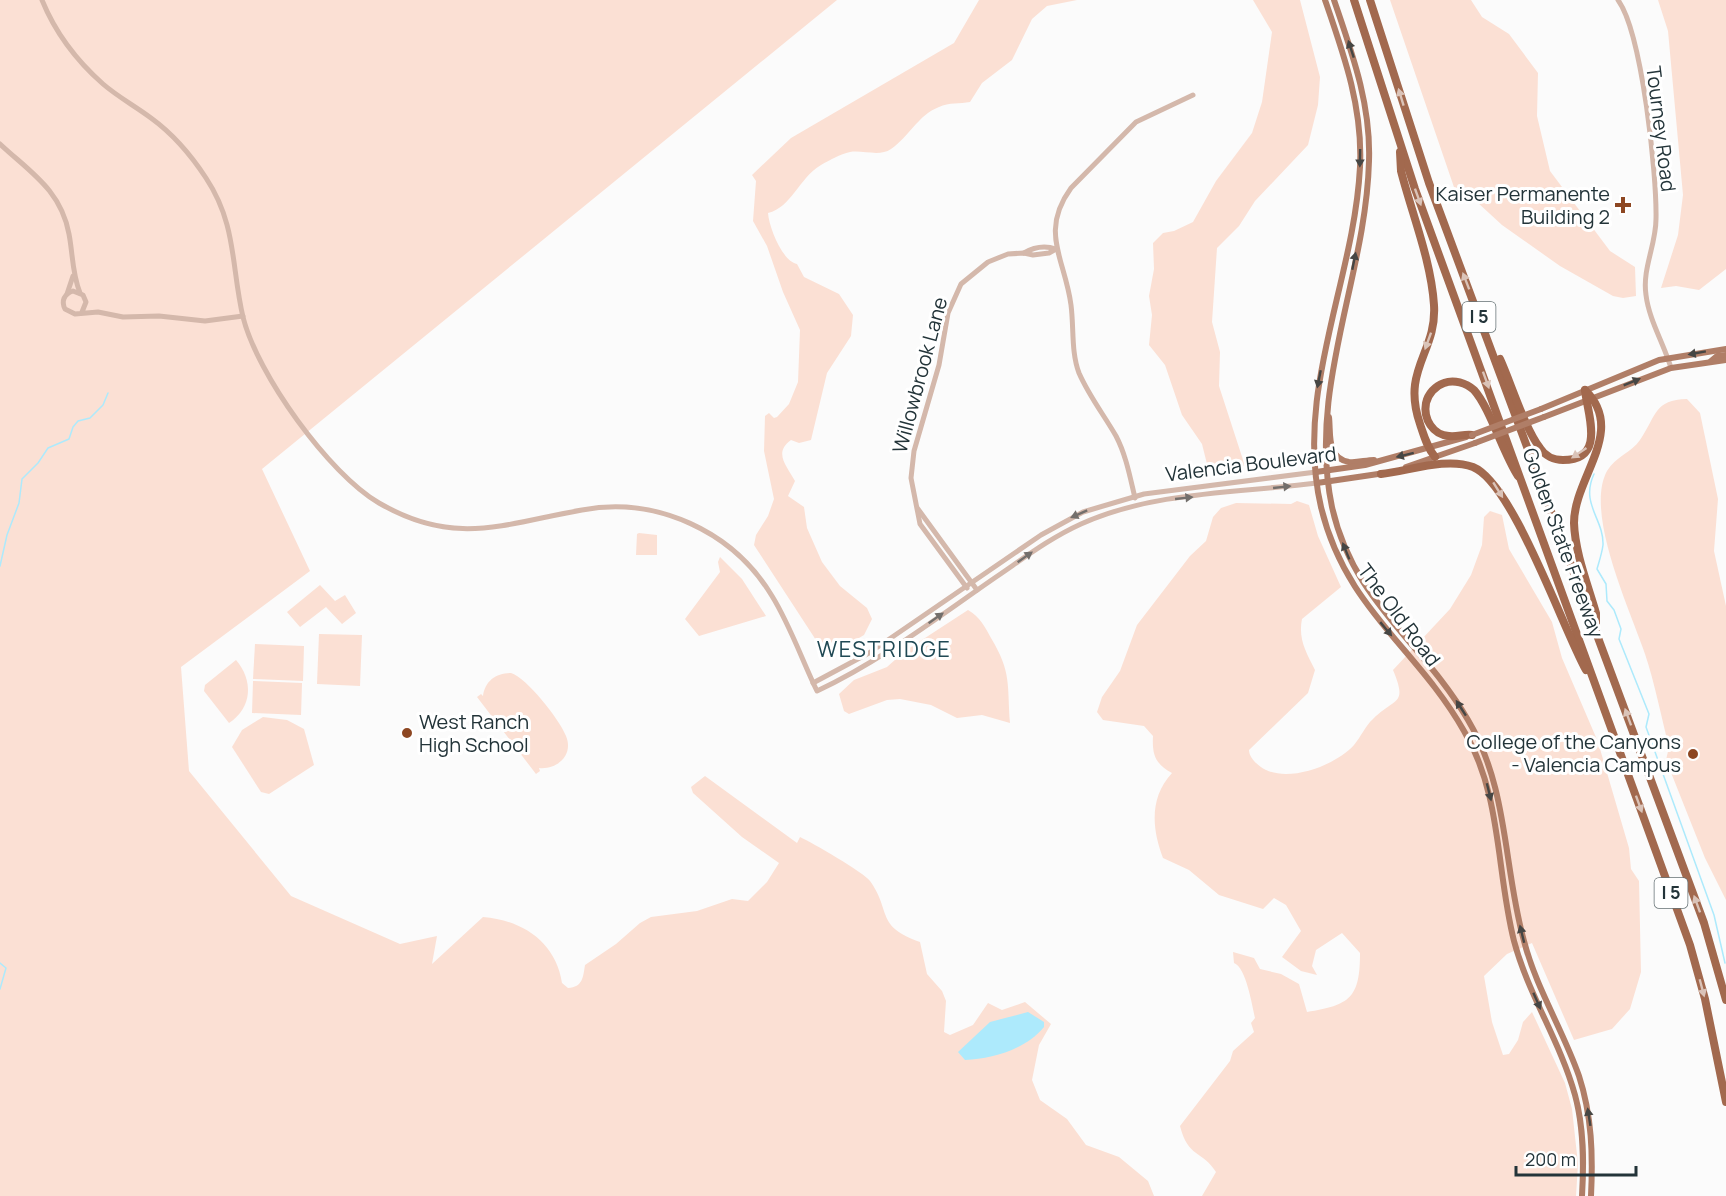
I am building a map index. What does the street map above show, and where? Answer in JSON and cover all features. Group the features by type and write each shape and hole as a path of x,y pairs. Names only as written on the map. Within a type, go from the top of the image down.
{"highway":[{"name":"Golden State Freeway","path":"1354,0 1399,142 1690,945 1705,999 1726,1102"},
{"name":"Golden State Freeway","path":"1370,0 1426,175 1704,923 1726,1000"},
{"path":"1399,142 1401,171 1434,304 1432,330 1413,391 1415,410 1429,448 1435,457"},
{"path":"1480,320 1536,442 1546,455 1565,460 1574,458 1587,449 1593,433 1590,400"},
{"path":"1474,439 1448,436 1437,432 1428,423 1426,403 1430,394 1440,385 1455,381 1472,388 1508,461 1526,489"},
{"path":"1585,390 1602,423 1602,436 1579,495 1574,525 1596,613 1596,631"},
{"path":"1381,474 1458,464 1473,467 1493,481 1516,522 1597,689"}],"main road":[{"name":"The Old Road","path":"1325,0 1353,87 1360,153 1356,199 1317,389 1314,436 1317,483 1330,538 1351,582 1371,612 1448,705 1480,762 1494,813 1514,942 1564,1062 1577,1101 1584,1153 1582,1196"},
{"name":"The Old Road","path":"1334,0 1363,91 1369,161 1365,202 1328,408 1325,432 1328,482 1342,540 1359,578 1377,606 1458,703 1489,761 1502,810 1523,938 1533,970 1574,1062 1587,1106 1592,1139 1591,1196"},
{"name":"Valencia Boulevard","path":"1317,483 1381,474 1435,457 1628,371 1668,358 1726,349"},
{"path":"1711,361 1717,356 1726,355"},
{"name":"Valencia Boulevard","path":"1316,472 1381,461 1474,439 1544,417 1671,368 1726,360"},
{"path":"1328,408 1330,445 1337,456 1352,462 1381,461"}],"street":[{"path":"42,0 63,39 89,71 167,131 206,178 221,206 233,244 243,315 260,363 284,401 345,476 378,502 418,521 450,528 495,528 604,507 643,509 684,520 727,545 759,577 780,609 813,682"},
{"name":"Tourney Road","path":"1618,0 1628,17 1639,66 1652,166 1656,218 1646,269 1646,296 1671,368"},
{"path":"1137,505 1118,439 1086,390 1078,370 1074,351 1071,303 1056,249 1055,232 1059,209 1071,188 1136,122 1193,95"},
{"path":"0,144 40,177 55,196 67,225 73,276 86,302 98,312"},
{"name":"Willowbrook Lane","path":"971,594 922,528 912,486 912,458 939,365 948,313 955,295 970,274 988,262 1008,254 1024,253 1032,248 1047,246 1056,249"},
{"path":"73,276 63,302 65,309 71,314 98,312 123,317 159,316 205,321 243,315"},
{"path":"66,295 73,291 80,293"},
{"path":"82,312 86,302"},
{"name":"Valencia Boulevard","path":"1316,472 1135,496 1097,507 1061,524 848,665 813,682 816,691 852,673 1058,536 1098,517 1137,505 1317,483"},
{"name":"Willowbrook Lane","path":"918,509 977,590"}],"shaded area":[{"path":"0,0 837,0 262,469 310,571 181,667 189,771 291,896 400,944 437,936 432,964 483,917 511,923 524,928 545,945 553,956 562,983 568,988 577,986 583,977 585,965 651,917 697,911 732,899 748,901 767,882 779,863 742,837 693,793 691,787 705,776 797,843 800,837 806,840 870,881 890,924 906,936 920,942 927,974 942,991 946,1001 944,1032 950,1035 973,1025 988,1003 1002,1010 1025,1002 1051,1024 1039,1045 1032,1080 1040,1100 1067,1119 1086,1145 1119,1157 1148,1181 1154,1196 0,1196"},
{"path":"979,0 1077,0 1047,6 1032,19 1012,60 982,83 970,102 947,104 925,115 887,151 850,152 828,161 813,171 783,205 768,213 774,234 786,257 797,264 804,277 839,294 853,315 851,336 827,373 811,440 799,443 791,440 782,455 795,481 788,496 804,507 807,528 822,562 840,586 867,608 872,619 864,635 827,657 754,545 756,535 768,516 774,499 764,451 765,416 769,413 774,418 777,417 789,404 798,382 800,330 783,292 767,246 753,221 756,181 752,175 791,138 954,43"},
{"path":"1253,0 1300,0 1320,77 1318,105 1308,145 1255,201 1239,226 1217,248 1212,322 1220,352 1219,386 1245,466 1221,468 1207,464 1202,444 1182,415 1165,365 1149,345 1152,315 1149,296 1154,269 1153,243 1163,233 1174,231 1193,222 1216,181 1252,133 1262,102 1272,32"},
{"path":"1390,0 1471,0 1482,17 1509,34 1538,73 1537,116 1550,171 1610,251 1635,267 1636,296 1623,298 1613,296 1560,266 1502,225 1465,191 1457,196"},
{"path":"1658,0 1726,0 1726,269 1699,290 1676,286 1661,288 1678,235 1683,195 1668,31"},
{"name":"College of the Canyons - Valencia Campus","path":"1687,399 1700,413 1718,499 1714,551 1726,606 1726,900 1705,858 1666,760 1669,747 1655,688 1612,562 1601,511 1601,489 1610,466 1637,444 1662,406 1668,402"},
{"path":"1297,501 1309,505 1318,536 1341,587 1302,619 1302,639 1315,670 1308,693 1249,750 1254,762 1266,770 1276,773 1300,773 1325,765 1354,745 1373,719 1397,700 1399,690 1393,670 1450,609 1471,575 1482,545 1484,517 1490,511 1502,515 1509,549 1552,622 1562,658 1598,742 1629,848 1631,869 1639,881 1641,972 1630,1009 1612,1029 1574,1040 1532,943 1507,954 1484,976 1492,1022 1503,1055 1509,1054 1518,1040 1523,1022 1532,1012 1565,1083 1572,1109 1578,1164 1576,1196 1202,1196 1216,1172 1187,1144 1180,1126 1230,1061 1233,1051 1254,1032 1251,1023 1255,1018 1250,996 1242,971 1234,963 1233,952 1254,958 1260,969 1281,974 1299,984 1307,1012 1333,1006 1350,997 1358,980 1360,953 1342,933 1316,950 1312,966 1317,975 1301,971 1282,957 1301,931 1286,905 1274,898 1263,909 1219,895 1189,870 1163,858 1155,825 1156,803 1159,793 1172,773 1158,762 1153,748 1153,736 1144,726 1103,720 1097,712 1102,697 1120,671 1137,625 1190,556 1206,541 1213,517 1221,508 1236,503 1291,504"},
{"path":"637,534 657,535 657,555 636,555"},
{"path":"720,557 742,579 766,616 699,636 685,619 720,572 718,562"},
{"path":"320,585 335,601 345,595 356,613 342,624 326,607 300,627 287,612"},
{"path":"968,610 984,626 998,650 1007,679 1010,723 982,715 957,718 931,705 900,699 887,700 849,714 844,711 839,694 854,680 887,667 905,651"},
{"path":"319,634 362,635 360,686 317,684"},
{"path":"255,644 304,646 303,681 253,679"},
{"path":"236,660 245,676 248,693 243,709 229,723 204,691 205,685"},
{"path":"511,673 525,682 542,700 563,729 568,743 566,755 558,764 539,768 540,771 536,774 477,697 481,694 483,696 486,686 492,679 501,674"},
{"path":"253,681 302,683 301,715 252,713"},
{"path":"263,717 287,720 304,729 314,765 269,794 261,792 232,747 242,730"}],"water":[{"path":"1028,1012 1044,1022 1044,1027 1037,1035 1018,1047 998,1055 965,1060 958,1052 990,1022"}],"waterway":[{"path":"0,566 7,535 19,503 22,479 38,463 48,448 69,439 78,421 90,418 103,405 108,393"},
{"path":"1594,474 1590,485 1591,503 1600,527 1603,545 1597,569 1606,584 1607,601 1614,610 1621,629 1619,639 1649,714 1646,727 1714,915 1725,963"},
{"path":"0,963 6,968 0,989"}],"place":[{"name":"Kaiser Permanente Building 2","path":"1623,205"},
{"name":"West Ranch High School","path":"407,733"},
{"name":"College of the Canyons - Valencia Campus","path":"1693,754"}],"district":[{"name":"WESTRIDGE","path":"884,649"}]}
